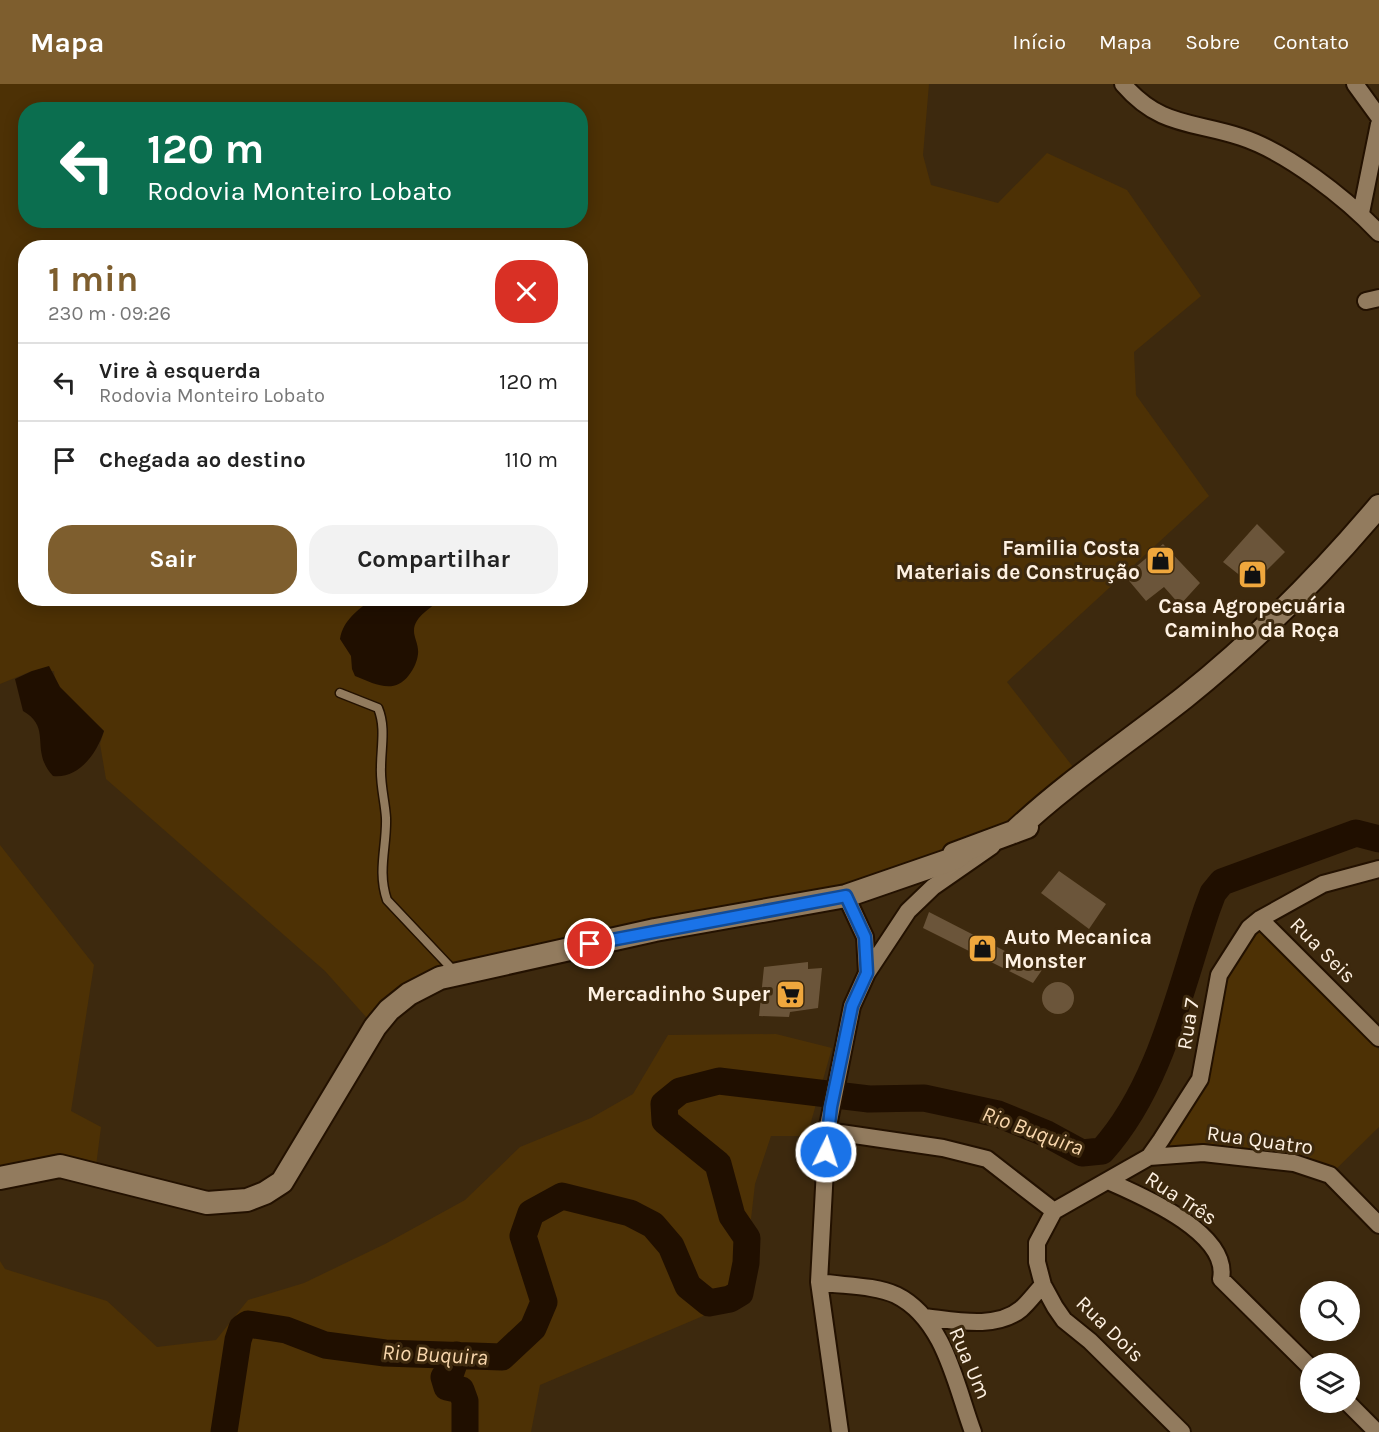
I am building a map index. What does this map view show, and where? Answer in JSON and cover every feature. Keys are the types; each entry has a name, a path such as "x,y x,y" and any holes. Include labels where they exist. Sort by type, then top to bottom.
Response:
{"main road":[{"path":"0,1178 60,1166 207,1203 247,1200 282,1182 321,1120 359,1050 389,1010 409,994 440,978 655,930 846,896 956,858 966,850 1014,832 1049,800 1187,695 1297,598 1379,506"}],"street":[{"path":"1123,84 1139,103 1163,117 1242,137 1272,151 1360,213 1379,233"},
{"path":"1355,84 1379,117"},
{"path":"1360,213 1379,124"},
{"path":"840,1432 819,1282 827,1131 852,1006 867,973 908,911 933,887 1014,832"},
{"name":"Rua 7","path":"1054,1211 1149,1157 1200,1079 1219,975 1249,928 1260,919 1323,884 1379,869"},
{"path":"846,896 865,937 867,973"},
{"name":"Rua Seis","path":"1260,919 1379,1038"},
{"path":"827,1131 943,1148 987,1158 1054,1211"},
{"name":"Rua Quatro","path":"1149,1157 1203,1153 1294,1163 1330,1175 1379,1225"},
{"name":"Rua Três","path":"1108,1181 1148,1198 1204,1236 1219,1256 1223,1269 1221,1279 1300,1357"},
{"name":"Rua Dois","path":"1054,1211 1037,1243 1036,1262 1043,1284 1064,1320 1090,1341 1182,1432"},
{"name":"Rua Um","path":"819,1282 885,1291 898,1296 924,1317 939,1341 973,1432"},
{"path":"924,1317 984,1321 1005,1318 1020,1309 1043,1284"},
{"path":"1358,1413 1377,1432"}],"lane":[{"path":"340,693 378,708 383,720 380,770 386,820 382,886 387,900 456,974"}],"shaded area":[{"path":"0,84 929,84 923,155 931,185 998,203 1047,153 1127,190 1201,296 1134,352 1136,395 1209,496 1007,682 1080,776 1014,832 897,880 440,978 375,1027 325,971 106,779 100,744 104,731 66,695 54,671 32,671 0,684"},
{"path":"363,606 432,606 420,616 415,625 418,651 414,667 409,675 397,685 384,686 355,676 351,656 340,639 344,626"},
{"path":"49,666 60,687 104,731 97,748 86,763 79,769 62,776 53,776 46,766 42,757 37,725 23,711 15,679"},
{"path":"0,845 94,965 71,1111 101,1127 95,1174 0,1178"},
{"path":"1260,928 1379,1050 1379,1127 1330,1175 1294,1163 1158,1157 1206,1081 1229,974"},
{"path":"776,1034 832,1048 807,1136 771,1136 755,1184 746,1263 730,1299 709,1303 703,1316 540,1385 531,1432 0,1432 0,1261 5,1269 107,1301 157,1347 216,1340 248,1300 304,1283 385,1244 465,1200 520,1147 591,1118 633,1094 668,1035"}],"building":[{"path":"1257,524 1285,552 1252,585 1223,562"},
{"name":"Familia Costa Materiais de Construção","path":"1163,544 1200,583 1180,605 1164,587 1146,601 1125,576"},
{"path":"1059,871 1106,904 1089,929 1041,893"},
{"name":"Auto Mecanica Monster","path":"929,912 1042,970 1033,983 923,928"},
{"name":"Mercadinho Super","path":"808,962 808,969 822,968 818,1008 790,1012 789,1017 759,1016 764,967"},
{"path":"1058,982 1069,987 1074,998 1069,1009 1058,1014 1047,1009 1042,998 1047,987"}],"waterway":[{"name":"Rio Buquira","path":"224,1432 238,1340 242,1328 248,1324 286,1330 325,1345 385,1353 502,1357 533,1328 544,1302 523,1236 531,1213 562,1196 630,1213 653,1225 671,1246 688,1286 709,1303 730,1299 740,1293 746,1263 747,1238 732,1216 718,1164 665,1121 664,1104 680,1091 719,1081 869,1099 924,1098 998,1114 1047,1134 1082,1153 1102,1151 1122,1126 1154,1067 1207,909 1213,893 1222,882 1356,833 1379,839"},
{"path":"457,1355 451,1372 444,1377 447,1387 461,1390 465,1401 465,1432"}],"place":[{"name":"Familia Costa Materiais de Construção","path":"1161,560"},
{"name":"Casa Agropecuária Caminho da Roça","path":"1252,575"},
{"name":"Auto Mecanica Monster","path":"983,949"},
{"name":"Mercadinho Super","path":"791,994"}],"route":[{"path":"590,944 846,896 865,937 867,973 852,1006 831,1107 826,1152"}]}
